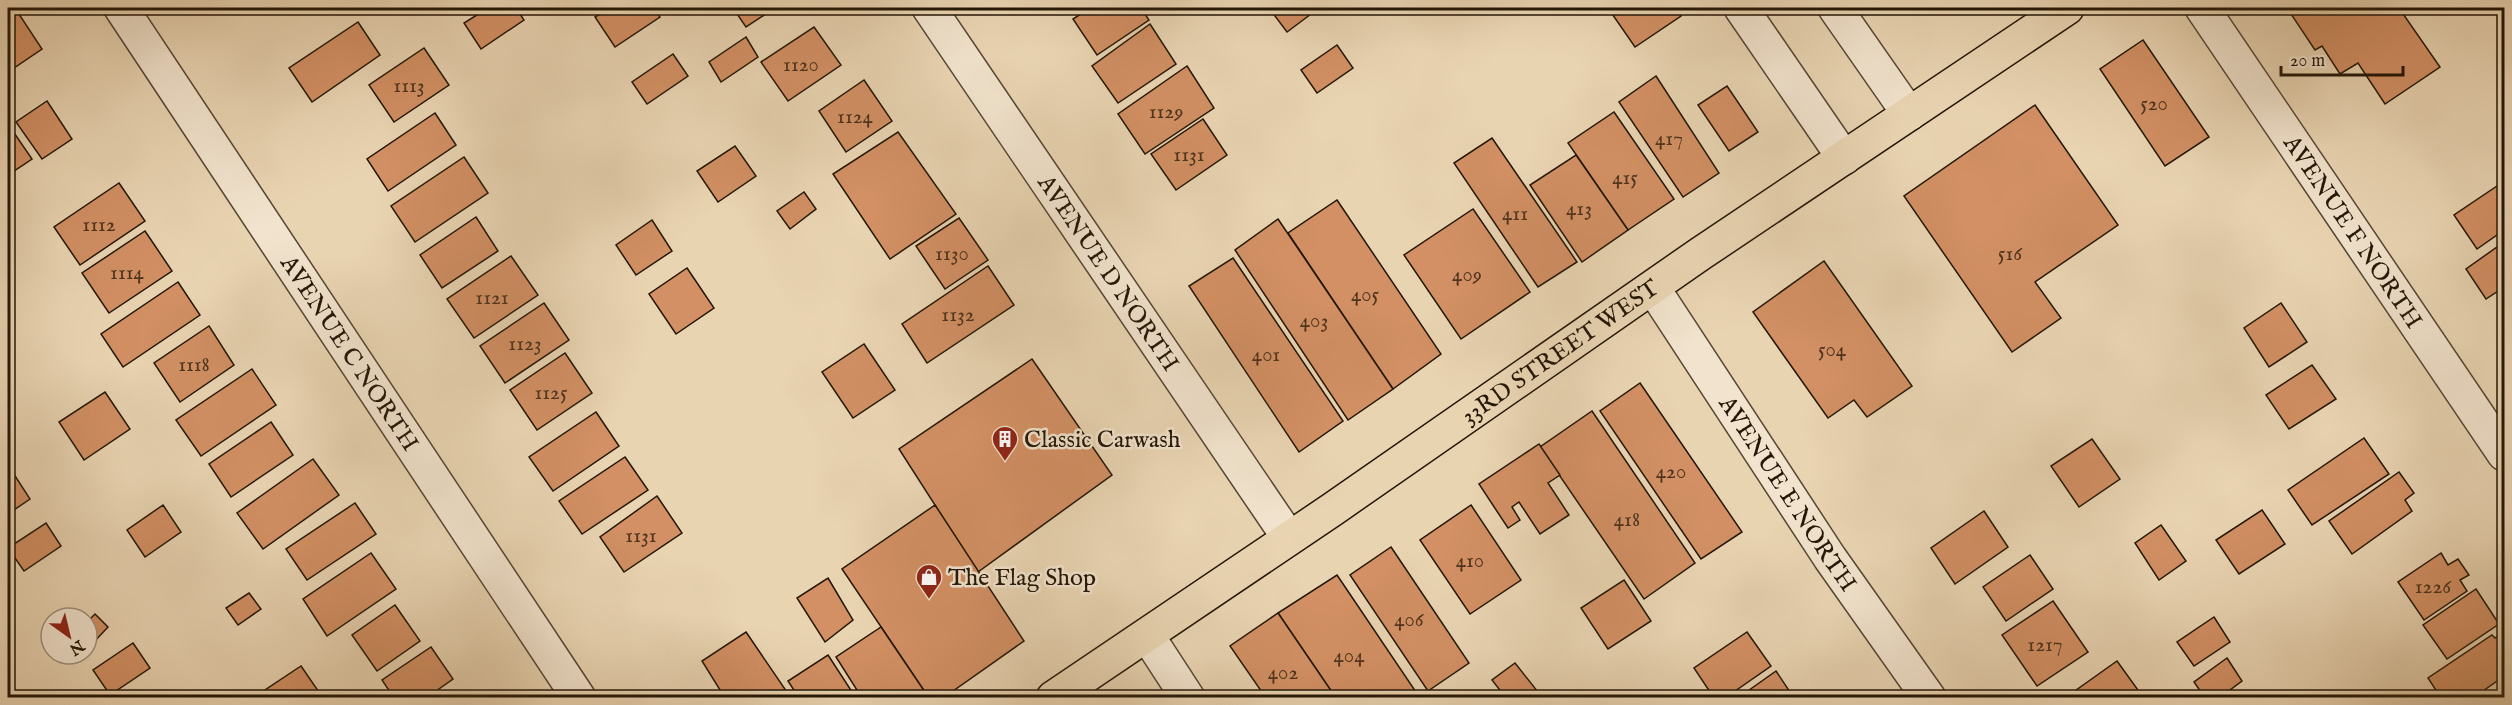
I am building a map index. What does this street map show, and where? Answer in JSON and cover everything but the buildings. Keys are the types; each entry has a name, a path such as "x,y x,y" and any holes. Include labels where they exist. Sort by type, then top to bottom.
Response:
{"main road":[{"name":"33RD STREET WEST","path":"1053,698 2067,8"}],"street":[{"name":"AVENUE C NORTH","path":"121,8 579,698"},
{"name":"AVENUE D NORTH","path":"929,8 1289,538"},
{"path":"1741,8 1844,158"},
{"path":"1835,8 1909,114"},
{"name":"AVENUE F NORTH","path":"2202,8 2505,454"},
{"name":"AVENUE E NORTH","path":"1653,288 1830,558 1929,698"},
{"path":"1147,635 1188,698"}],"place":[{"name":"Classic Carwash","path":"1005,462"},
{"name":"The Flag Shop","path":"929,600"}]}
